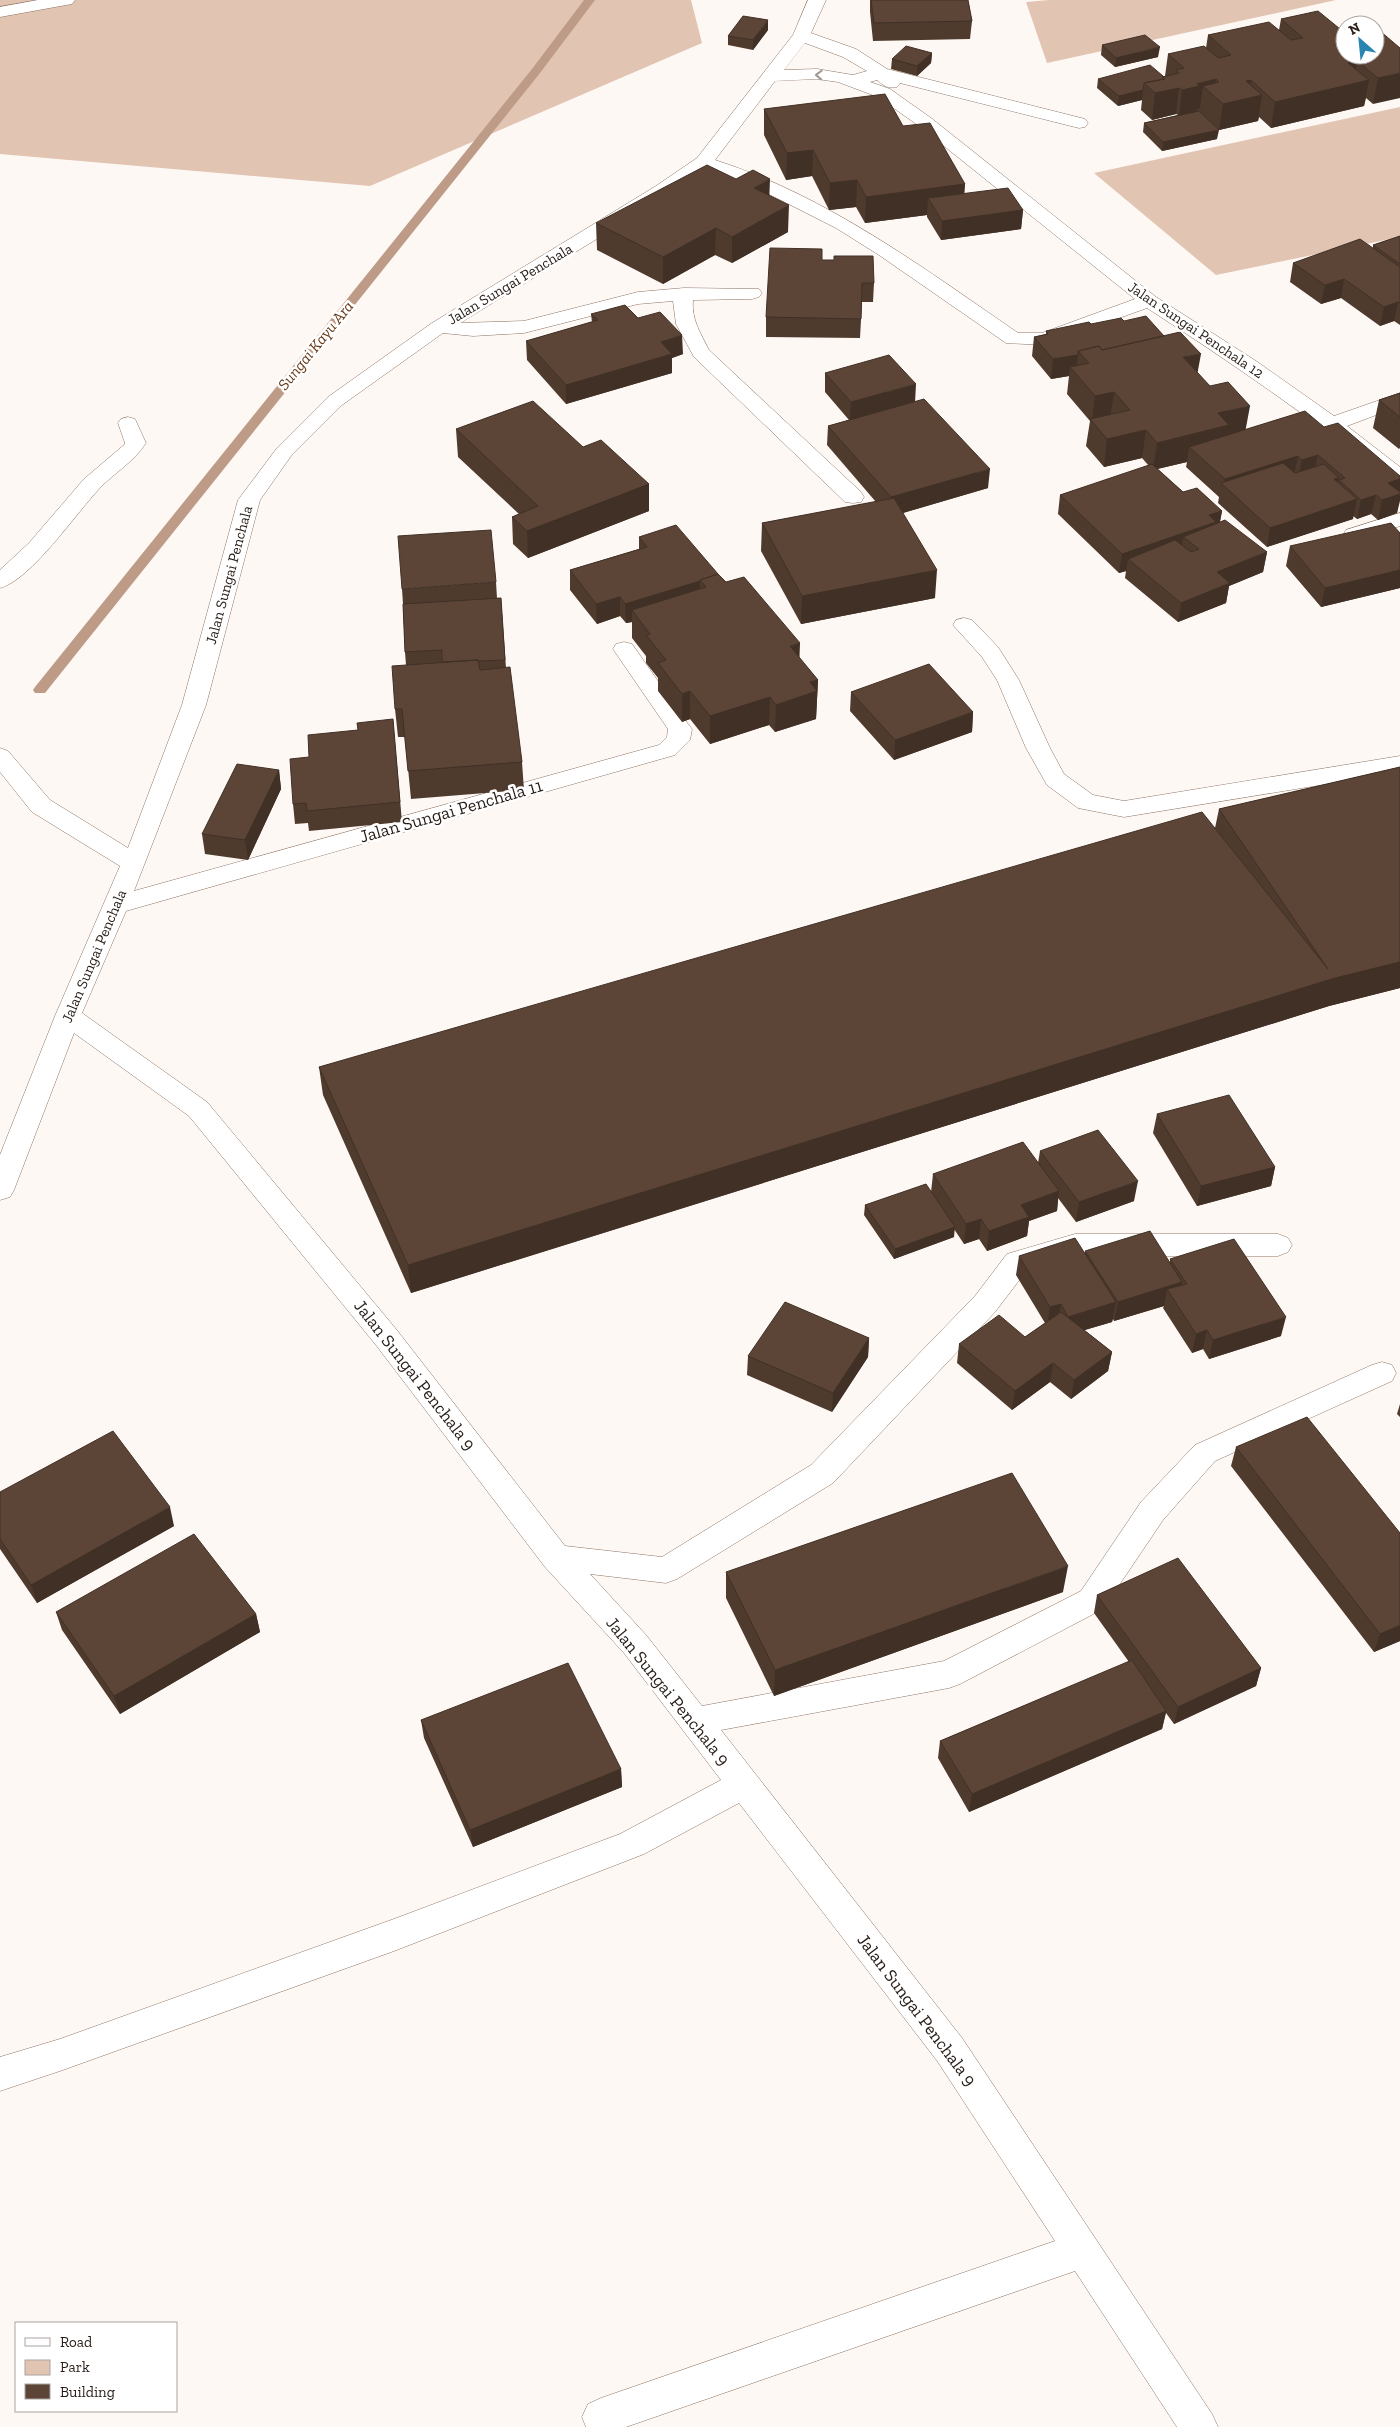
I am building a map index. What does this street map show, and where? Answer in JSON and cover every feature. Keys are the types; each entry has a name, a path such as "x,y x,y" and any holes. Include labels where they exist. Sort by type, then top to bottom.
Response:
{"street":[{"path":"0,12 66,0"},
{"name":"Jalan Sungai Penchala","path":"0,1190 68,1016 134,863 194,705 249,500 284,452 335,401 439,327 663,190 704,162 801,36 817,0"},
{"name":"Jalan Sungai Penchala 12","path":"801,36 835,45 864,59 881,73 925,122"},
{"path":"853,81 881,73 1079,123"},
{"name":"Jalan Sungai Penchala 12","path":"771,76 817,74 841,77 884,93 925,122 1149,301 1249,365 1332,424 1400,477"},
{"path":"704,162 750,177 844,224 1013,339 1044,339 1149,301"},
{"path":"439,327 473,330 524,327 638,298 684,294 752,293"},
{"path":"684,294 681,303 682,313 687,328 701,353 853,497"},
{"path":"1332,424 1400,399"},
{"path":"0,581 20,566 93,483 129,454 136,443 128,423"},
{"path":"1334,542 1400,519"},
{"path":"964,625 990,652 1008,680 1038,748 1055,780 1086,802 1124,809 1400,764"},
{"name":"Jalan Sungai Penchala 11","path":"116,905 667,750 678,740 680,729 624,649"},
{"path":"0,756 41,806 134,863"},
{"name":"Jalan Sungai Penchala 9","path":"68,1016 198,1109 386,1337 556,1558 634,1644 950,2050 1199,2427"},
{"path":"556,1558 666,1570 822,1474 985,1304 1017,1262 1075,1245 1278,1245"},
{"path":"695,1721 949,1674 1092,1600 1152,1511 1206,1453 1382,1373"},
{"path":"0,2074 70,2052 394,1935 632,1844 743,1784"},
{"path":"600,2417 1082,2250"}],"green space":[{"path":"0,0 691,0 702,43 370,186 0,154"},
{"path":"1049,0 1336,0 1047,63 1026,2"},
{"path":"1400,107 1400,237 1216,275 1094,173"}],"building":[{"path":"871,0 968,0 972,21 874,23"},
{"path":"1318,11 1335,25 1335,65 1350,65 1369,80 1275,102 1251,80 1246,81 1262,95 1223,104 1203,86 1219,82 1216,79 1197,84 1200,86 1155,93 1144,83 1165,79 1163,77 1179,73 1176,70 1184,68 1168,54 1204,46 1218,58 1231,55 1208,35 1269,22 1291,40 1303,38 1281,19"},
{"path":"743,16 768,20 753,40 728,36"},
{"path":"1145,35 1160,47 1116,58 1102,45"},
{"path":"1385,35 1400,48 1400,73 1378,78 1362,65 1385,65"},
{"path":"906,46 932,53 917,66 892,59"},
{"path":"1150,65 1163,76 1163,79 1144,83 1143,90 1119,96 1098,79"},
{"path":"885,94 903,126 930,123 965,184 866,197 857,180 830,183 813,150 787,153 764,109"},
{"path":"1199,111 1219,130 1163,142 1144,123"},
{"path":"707,165 736,179 753,170 770,179 754,188 789,205 732,237 716,228 663,257 596,223"},
{"path":"1008,188 1023,210 942,221 928,198"},
{"path":"1400,236 1400,264 1373,245"},
{"path":"1360,239 1400,267 1400,303 1384,307 1344,279 1325,285 1293,263"},
{"path":"770,248 822,249 822,260 834,260 834,256 873,256 874,283 862,283 861,319 766,317"},
{"path":"625,305 638,318 660,312 682,335 661,342 672,354 566,385 526,341 598,320 591,314"},
{"path":"1146,316 1164,336 1102,350 1099,346 1078,351 1078,355 1053,359 1034,337 1048,334 1046,331 1089,322 1091,324 1121,318 1124,321"},
{"path":"1180,332 1201,354 1183,357 1210,386 1228,382 1250,406 1218,413 1229,425 1157,443 1146,430 1107,439 1090,419 1130,410 1114,392 1095,396 1070,367 1089,363 1078,351 1099,346 1102,350"},
{"path":"889,355 916,384 851,402 825,373"},
{"path":"1400,393 1400,417 1379,400"},
{"path":"924,399 990,469 891,497 828,426"},
{"path":"533,401 583,447 601,440 649,484 527,531 512,517 538,506 456,429"},
{"path":"1305,411 1324,427 1338,423 1400,476 1400,479 1388,483 1400,494 1382,500 1376,495 1361,500 1339,480 1345,478 1318,455 1302,460 1298,456 1225,479 1189,447"},
{"path":"1283,463 1295,473 1324,464 1339,478 1334,479 1357,499 1270,528 1221,483"},
{"path":"1152,464 1183,492 1197,488 1222,511 1209,515 1216,522 1122,554 1060,495"},
{"path":"894,498 937,570 802,596 762,523"},
{"path":"1225,520 1267,552 1217,572 1230,583 1181,603 1128,559 1175,540 1191,552 1199,549 1183,537"},
{"path":"1391,523 1400,533 1400,570 1325,588 1290,546"},
{"path":"676,525 718,574 625,604 620,597 596,604 570,570 647,547 639,537"},
{"path":"491,530 496,582 402,589 398,536"},
{"path":"718,574 726,582 744,577 800,643 790,646 818,680 810,682 817,691 776,705 770,697 710,716 690,691 682,694 658,663 666,660 646,635 650,634 632,610 706,587 700,580"},
{"path":"501,598 505,660 442,662 442,650 405,652 403,604"},
{"path":"478,660 480,670 510,667 522,762 408,771 402,709 395,709 392,666"},
{"path":"929,664 973,712 895,740 851,692"},
{"path":"393,719 400,802 307,811 306,803 293,804 290,759 309,757 308,735 358,730 357,723"},
{"path":"237,764 279,770 245,840 202,834"},
{"path":"1400,767 1400,962 1335,978 408,1265 319,1067 1202,812 1328,969 1219,809"},
{"path":"1229,1095 1275,1167 1201,1186 1157,1114"},
{"path":"1098,1130 1138,1181 1079,1202 1040,1151"},
{"path":"1023,1142 1059,1191 1021,1205 1029,1217 989,1231 981,1219 966,1224 933,1174"},
{"path":"926,1184 955,1227 895,1249 865,1205"},
{"path":"1150,1231 1182,1282 1118,1302 1085,1251"},
{"path":"1075,1238 1116,1302 1068,1317 1061,1304 1050,1307 1019,1256"},
{"path":"1234,1239 1286,1317 1213,1340 1207,1330 1196,1334 1167,1289 1187,1284 1170,1259"},
{"path":"785,1302 869,1338 833,1393 748,1356"},
{"path":"1061,1312 1112,1352 1074,1380 1053,1363 1015,1391 959,1344 999,1315 1025,1337"},
{"path":"1307,1417 1400,1533 1400,1625 1380,1634 1236,1447"},
{"path":"113,1431 170,1507 31,1585 0,1539 0,1492"},
{"path":"1012,1473 1068,1566 775,1670 726,1572"},
{"path":"194,1534 256,1614 114,1696 56,1612"},
{"path":"1178,1558 1261,1668 1178,1707 1097,1595"},
{"path":"1132,1660 1166,1711 972,1794 940,1741"},
{"path":"568,1663 621,1769 470,1830 421,1720"}],"waterway":[{"name":"Sungai Kayu Ara","path":"40,690 536,71 590,0"}]}
